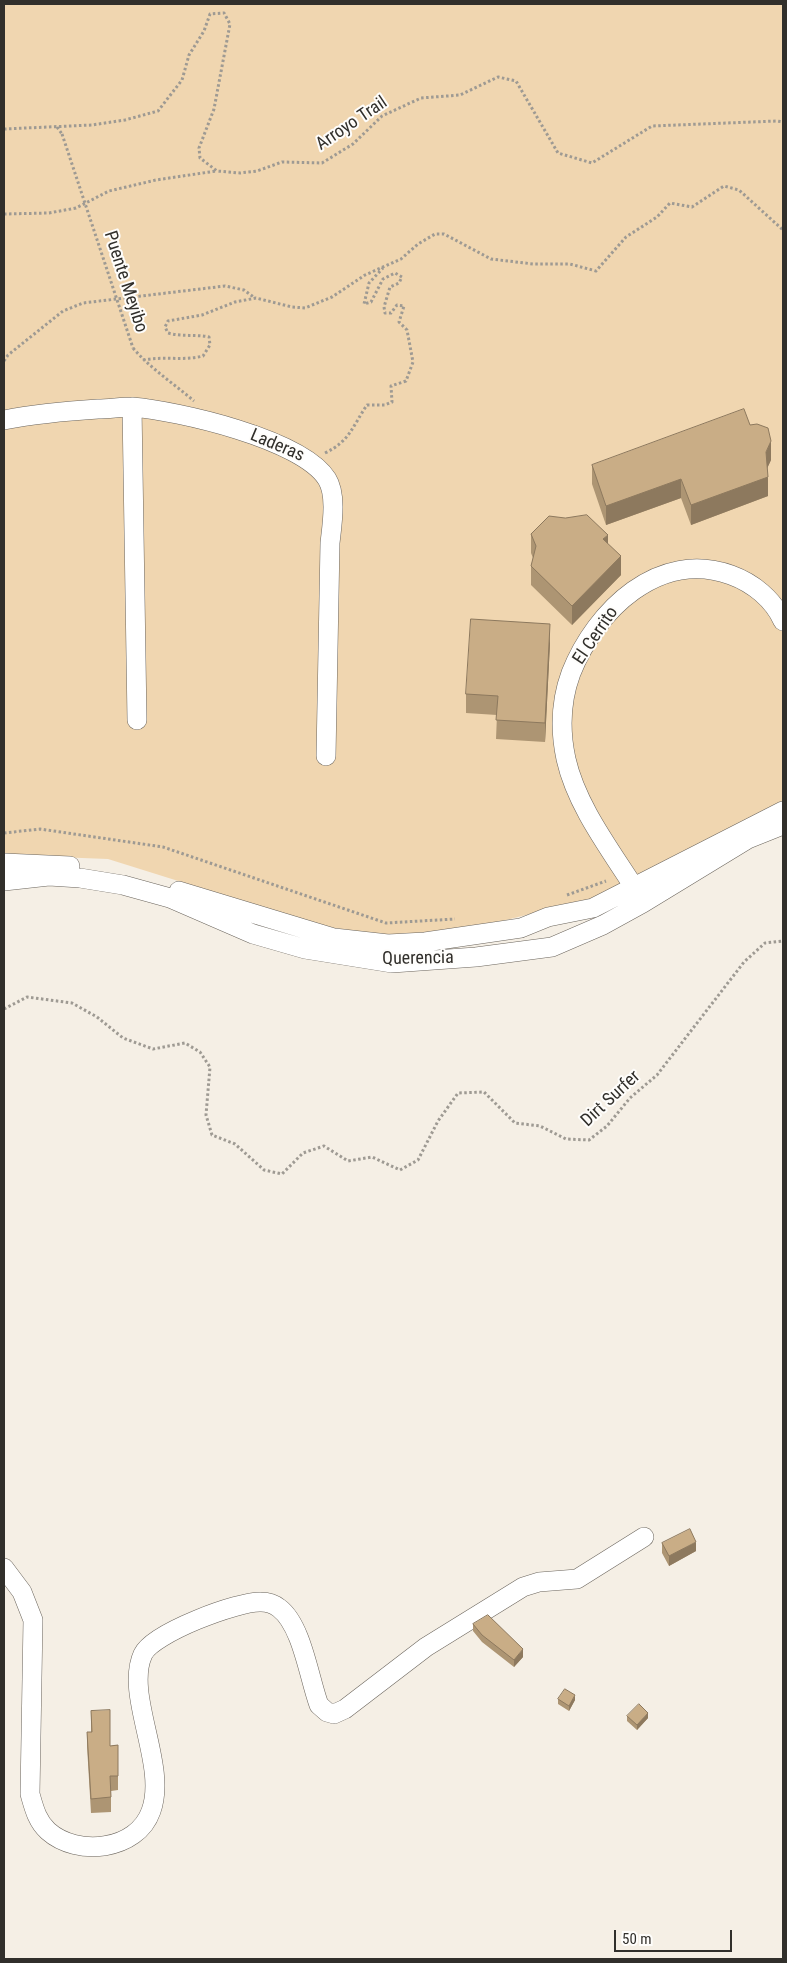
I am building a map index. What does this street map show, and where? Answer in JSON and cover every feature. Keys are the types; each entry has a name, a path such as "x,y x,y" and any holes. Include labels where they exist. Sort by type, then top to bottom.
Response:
{"street":[{"name":"Laderas","path":"4,420 50,411 132,407 205,421 270,441 311,460 328,480 333,509 330,543 326,756"},
{"path":"132,407 138,720"},
{"name":"El Cerrito","path":"643,903 584,805 566,759 562,717 571,674 585,646 615,605 633,590 665,573 693,569 719,571 754,586 768,598 783,621"},
{"name":"Querencia","path":"4,863 36,863 150,881 326,935 388,944 425,942 521,928 548,917 593,908 629,880 783,811"},
{"name":"Querencia","path":"4,881 49,876 103,875 170,898 253,934 305,949 392,963 476,957 552,947 643,903 748,839 783,826"},
{"path":"4,1568 22,1592 33,1620 30,1794 35,1814 47,1830 71,1845 102,1846 120,1842 137,1831 151,1813 157,1790 137,1674 143,1653 163,1634 203,1617 247,1603 261,1602 272,1604 280,1608 296,1630 319,1705 327,1712 334,1714 346,1708 426,1647 523,1587 539,1582 576,1579 644,1537"}],"path":[{"path":"4,129 57,127 126,120 158,111 182,80 189,55 204,31 210,14 224,13 230,24 214,109 199,148 200,158 217,170"},
{"name":"Arroyo Trail","path":"4,214 49,214 76,208 109,191 156,180 217,170 240,173 257,171 282,162 322,163 353,144 382,116 421,98 460,95 498,77 516,81 558,153 592,163 652,126 777,120 783,122"},
{"name":"Puente Meyibo","path":"57,127 62,134 133,348 143,360 198,404 205,421"},
{"path":"4,361 8,355 63,311 83,303 225,286 244,290 256,298 292,307 305,308 332,296 365,275 401,259 418,244 435,234 444,234 491,259 533,264 570,264 596,271 626,237 657,217 670,203 692,208 724,186 740,190 783,230"},
{"path":"311,460 339,446 351,434 366,405 385,405 392,402 390,386 406,382 413,362 407,330 399,322 404,306 398,305 391,313 385,313 384,307 390,287 399,283 402,277 395,273 383,279 371,302 364,304 369,284 386,266"},
{"path":"143,360 155,357 188,360 203,356 210,345 208,338 168,333 165,327 168,321 202,315 235,302 256,298"},
{"path":"4,833 40,829 163,847 386,923 461,919"},
{"path":"562,896 629,880"},
{"name":"Dirt Surfer","path":"4,1009 27,997 72,1003 96,1017 124,1038 138,1044 153,1049 185,1043 200,1052 210,1066 206,1115 212,1135 235,1144 264,1170 282,1174 303,1153 324,1146 348,1161 372,1157 400,1170 418,1160 438,1121 458,1093 484,1092 515,1123 540,1126 566,1139 588,1140 607,1126 630,1098 657,1075 744,962 765,943 783,941"}],"shaded area":[{"path":"4,4 783,4 783,806 598,897 478,927 394,937 322,926 108,859 4,855"}],"building":[{"path":"744,409 750,425 757,424 768,428 771,441 766,452 768,477 691,505 681,479 606,506 592,465"},
{"path":"587,515 608,535 603,539 621,556 572,606 531,566 536,546 531,534 549,516 565,518"},
{"path":"471,619 550,624 545,723 496,720 498,696 466,694"},
{"path":"690,1529 696,1542 669,1556 662,1543"},
{"path":"488,1615 523,1649 514,1660 482,1635 473,1624"},
{"path":"565,1689 575,1695 569,1706 558,1699"},
{"path":"639,1704 648,1713 637,1725 627,1716"},
{"path":"110,1710 110,1746 118,1745 118,1776 110,1776 111,1797 91,1799 87,1732 92,1732 91,1711"}]}
